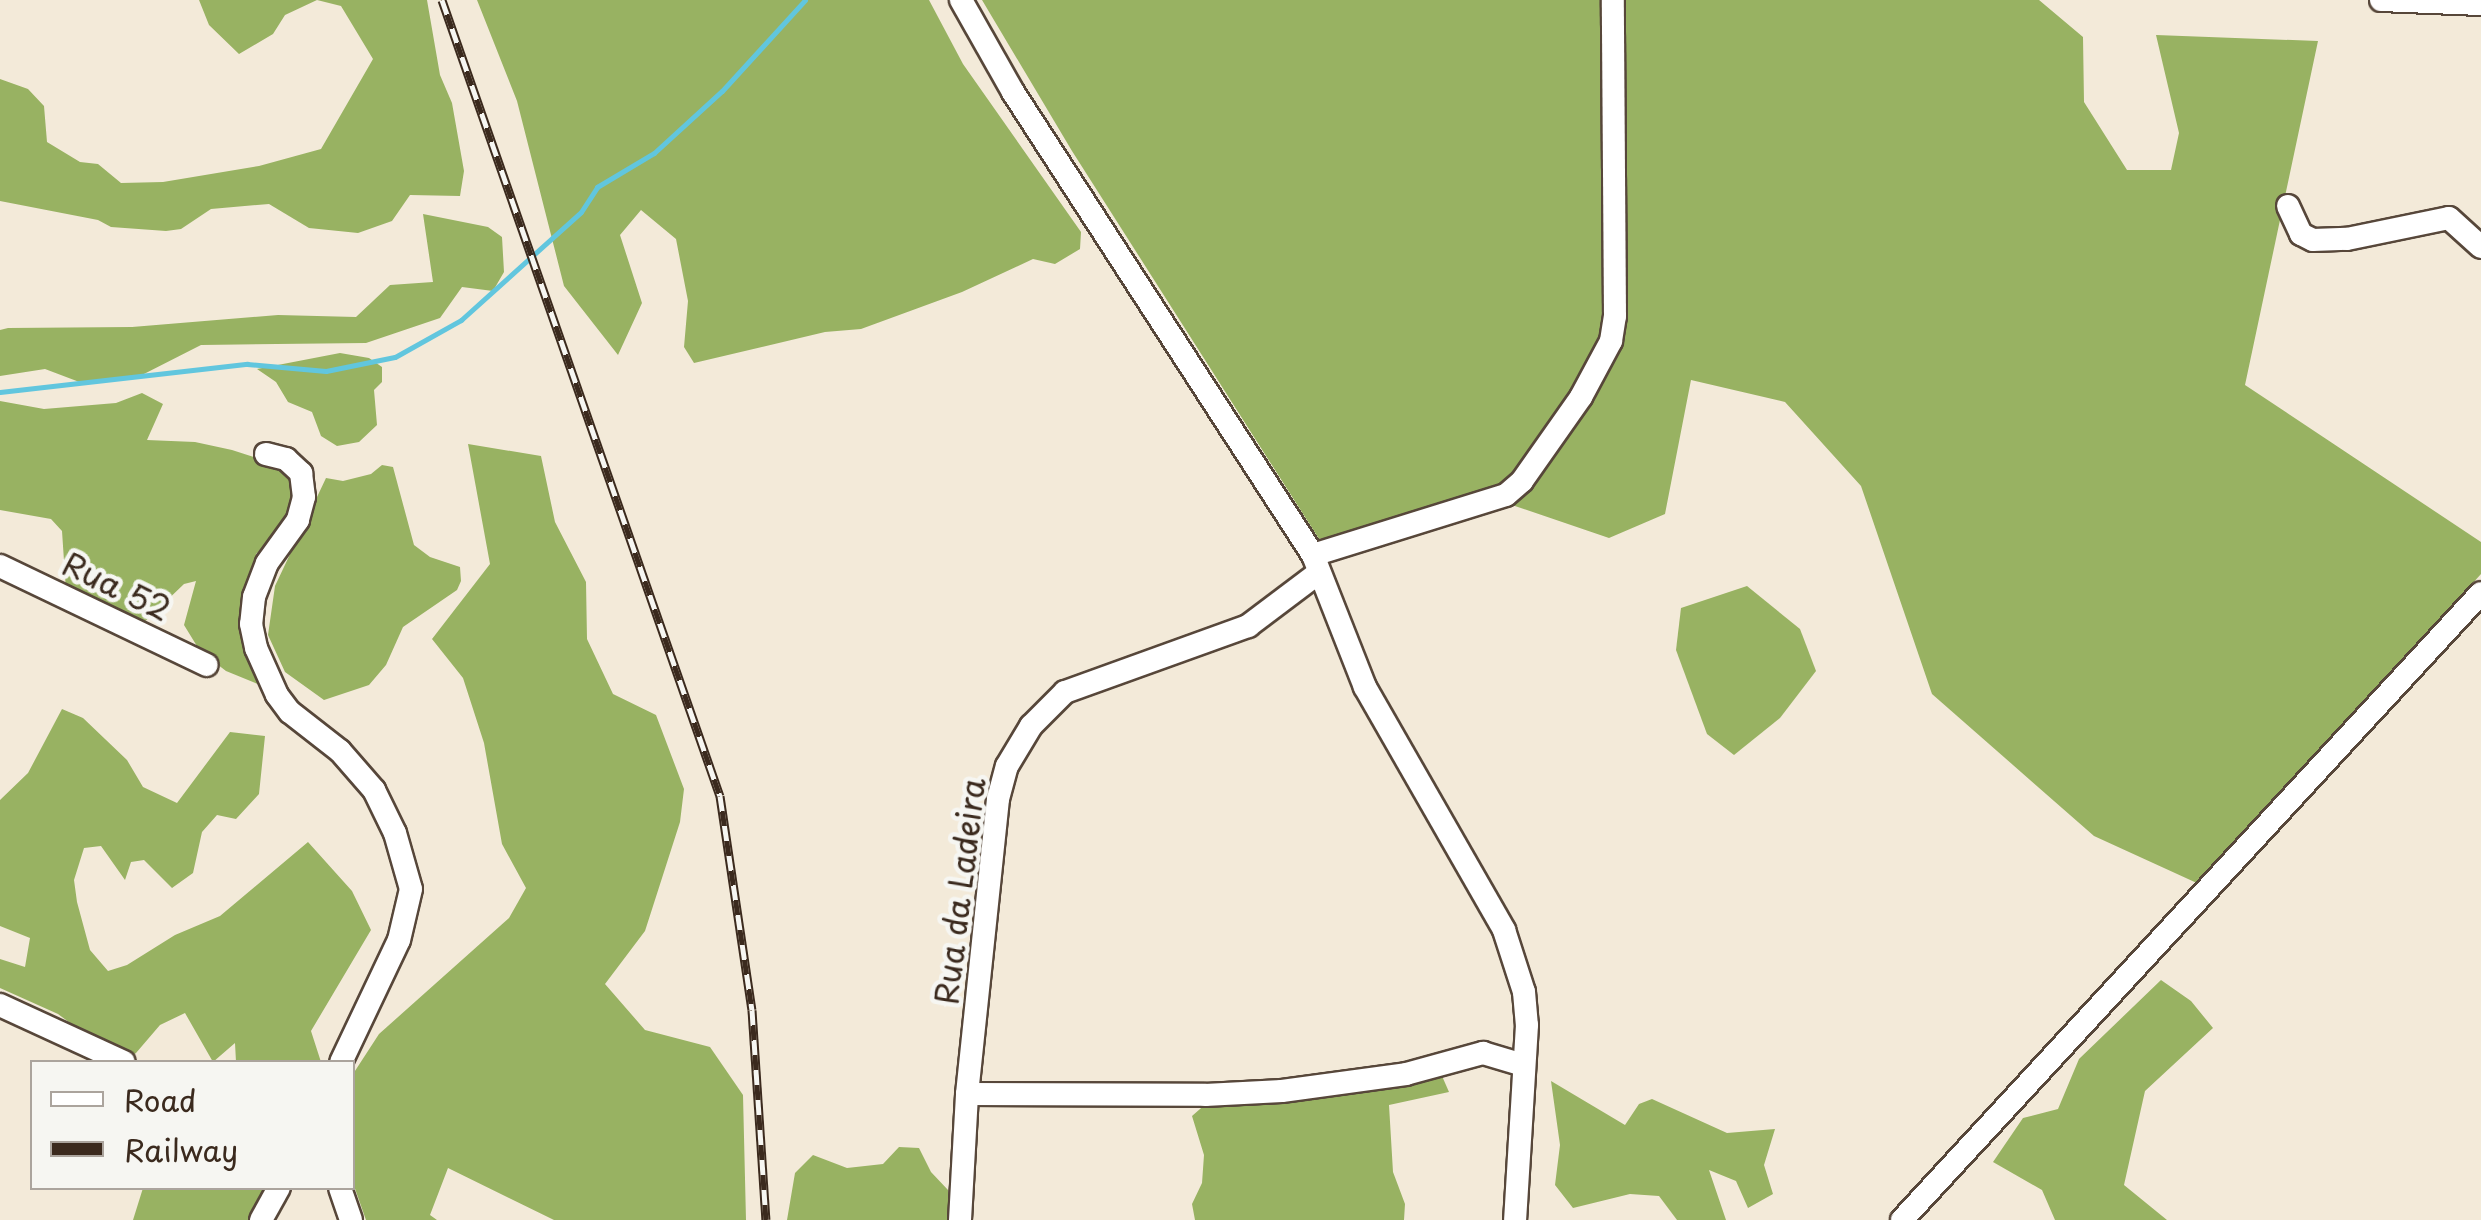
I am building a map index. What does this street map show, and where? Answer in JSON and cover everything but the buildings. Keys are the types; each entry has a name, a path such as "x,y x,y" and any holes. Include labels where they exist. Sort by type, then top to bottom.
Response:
{"street":[{"path":"961,0 1013,92 1316,565 1365,687 1504,930 1524,992 1528,1024 1515,1220"},
{"name":"Rua da Ladeira","path":"960,1220 966,1094 998,798 1007,766 1031,726 1065,692 1248,626 1316,565 1506,495 1522,481 1581,398 1611,341 1615,316 1613,0"},
{"path":"2381,0 2481,4"},
{"path":"2288,206 2302,234 2313,240 2346,239 2448,218 2481,247"},
{"path":"266,454 286,459 300,473 304,497 298,520 266,562 254,597 251,624 256,648 277,695 290,712 340,751 374,790 395,833 411,889 399,940 342,1060"},
{"name":"Rua 52","path":"0,566 207,665"},
{"path":"1902,1220 2481,593"},
{"path":"0,1005 120,1060"},
{"path":"966,1094 1205,1095 1282,1090 1406,1074 1483,1054 1523,1065"},
{"path":"261,1220 277,1190"},
{"path":"341,1190 351,1220"}],"green space":[{"path":"199,0 317,0 285,15 273,34 239,54 209,25"},
{"path":"317,0 427,0 440,75 452,103 464,171 460,196 410,195 392,221 358,233 309,228 269,204 211,209 181,229 166,231 111,227 98,220 0,201 0,79 28,89 44,106 47,142 80,162 98,164 121,183 163,182 259,166 321,149 373,59 341,6"},
{"path":"477,0 929,0 963,64 1081,232 1080,249 1055,264 1033,259 962,292 861,329 825,332 694,363 684,347 688,301 676,239 641,210 620,235 642,303 618,355 564,286 517,101"},
{"path":"982,0 2039,0 2083,37 2084,102 2127,170 2171,170 2179,133 2156,35 2318,41 2245,385 2481,542 2481,574 2199,884 2094,836 1932,694 1861,486 1785,402 1691,380 1665,514 1609,538 1512,505 1319,539 1072,151"},
{"path":"423,214 488,227 502,237 504,272 493,291 462,287 440,318 366,343 201,345 140,376 82,383 45,369 0,376 0,330 8,328 132,327 278,315 356,317 390,285 433,282"},
{"path":"340,353 369,358 382,367 382,382 374,390 377,425 359,442 337,446 321,436 312,412 288,402 276,382 257,369"},
{"path":"142,393 163,404 147,440 195,442 232,450 281,466 294,478 294,502 281,532 256,554 256,566 244,591 260,685 226,671 200,651 184,625 196,581 184,584 135,631 66,591 62,531 51,519 0,510 0,401 44,409 116,403"},
{"path":"468,444 541,456 555,522 586,582 587,639 613,694 656,715 684,789 680,822 645,931 605,984 645,1030 710,1047 743,1095 746,1220 554,1220 448,1168 430,1215 437,1220 366,1220 355,1189 355,1071 379,1034 509,918 526,888 502,844 484,743 463,678 432,639 490,564"},
{"path":"382,465 393,467 414,545 430,557 460,567 461,581 457,590 403,627 386,665 369,685 324,700 285,672 268,635 275,586 326,478 343,481 371,474"},
{"path":"1747,586 1800,629 1816,671 1780,718 1734,755 1707,734 1676,650 1681,608"},
{"path":"62,709 83,718 127,760 143,787 177,803 230,732 265,736 259,794 236,819 217,815 202,832 193,873 172,888 144,860 131,862 125,880 101,846 84,848 74,880 77,902 90,950 108,971 220,916 308,842 352,891 371,930 311,1031 320,1060 236,1060 235,1043 212,1060 185,1013 160,1025 136,1053 120,1060 58,1014 0,988 0,959 25,967 30,938 0,926 0,800 28,773"},
{"path":"2161,980 2191,1001 2213,1028 2145,1091 2124,1185 2167,1220 2055,1220 2042,1190 1993,1162 2023,1118 2058,1109 2079,1059"},
{"path":"1442,1076 1449,1092 1389,1105 1393,1172 1405,1204 1404,1220 1195,1220 1192,1204 1202,1183 1204,1155 1192,1116 1208,1102 1396,1085"},
{"path":"1551,1081 1625,1125 1639,1104 1652,1099 1727,1133 1775,1129 1764,1165 1773,1194 1748,1208 1736,1181 1709,1170 1726,1220 1677,1220 1659,1196 1630,1194 1573,1208 1555,1185 1560,1145"},
{"path":"899,1147 919,1148 931,1172 948,1190 950,1220 787,1220 795,1173 813,1155 847,1168 883,1164"},
{"path":"142,1190 271,1190 255,1220 133,1220"}],"waterway":[{"path":"0,392 247,364 326,371 395,357 461,320 581,212 597,187 654,153 722,91 805,0"}],"railway":[{"path":"442,0 720,796 752,1010 766,1220"}]}
